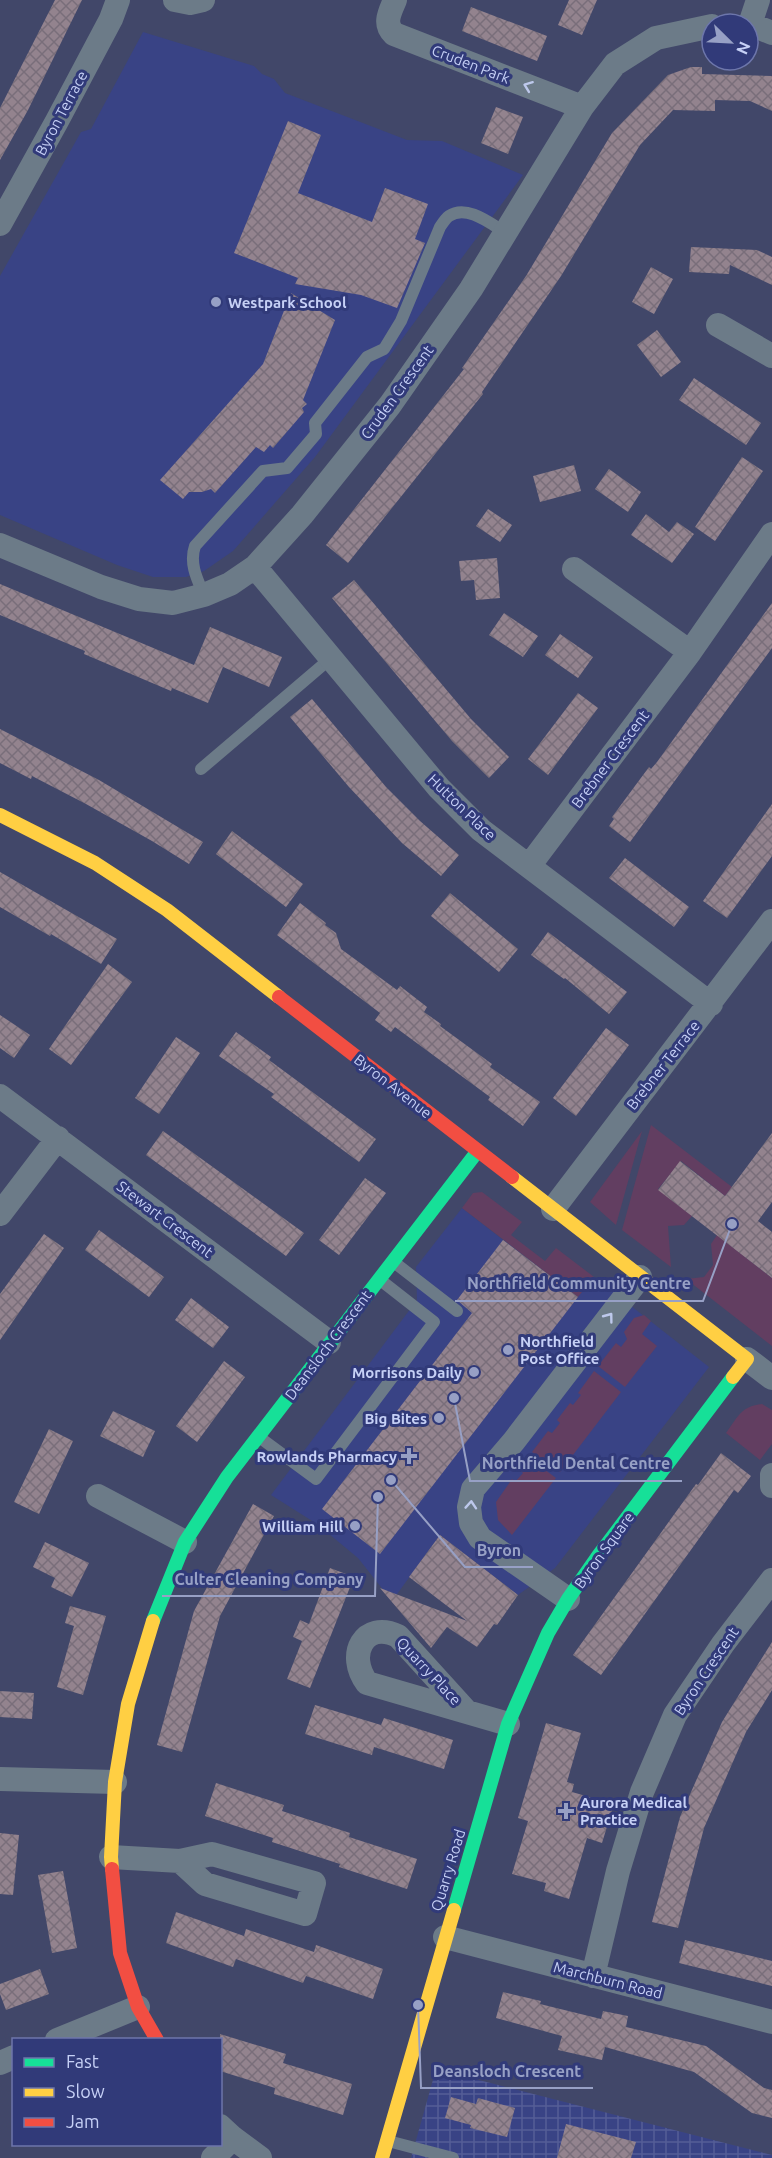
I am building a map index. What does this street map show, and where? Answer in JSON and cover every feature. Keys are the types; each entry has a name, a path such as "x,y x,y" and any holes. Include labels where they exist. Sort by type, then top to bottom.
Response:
{"street":[{"name":"Byron Terrace","path":"0,224 57,121 118,0"},
{"path":"175,0 190,3 203,0"},
{"name":"Cruden Park","path":"395,0 387,22 388,29 394,34 582,107"},
{"name":"Cruden Crescent","path":"0,545 100,587 139,599 172,603 204,595 230,584 255,567 302,515 390,405 471,289 582,107 615,64 656,38 700,29"},
{"path":"718,325 772,356"},
{"name":"Brebner Crescent","path":"529,866 690,652 772,534"},
{"name":"Hutton Place","path":"255,567 439,788 481,830 711,1004"},
{"path":"574,568 690,652"},
{"name":"Byron Avenue","path":"0,815 95,863 167,910 772,1378"},
{"name":"Brebner Terrace","path":"553,1209 772,921"},
{"name":"Stewart Crescent","path":"0,1096 329,1342"},
{"path":"0,1214 58,1138"},
{"name":"Deansloch Crescent","path":"156,2038 138,2007 120,1953 111,1857 115,1782 128,1704 152,1622 185,1542 227,1477 477,1152"},
{"name":"Byron Square","path":"640,1276 514,1441 472,1489 469,1507 471,1523 480,1538 568,1599 747,1359"},
{"path":"772,1475 772,1486"},
{"path":"98,1496 185,1542"},
{"name":"Byron Crescent","path":"593,1976 618,1871 642,1792 675,1715 723,1644 772,1580"},
{"name":"Quarry Road","path":"382,2158 508,1724 548,1633 568,1599"},
{"name":"Quarry Place","path":"466,1711 508,1724"},
{"path":"0,1779 115,1782"},
{"path":"111,1857 180,1861 212,1854 314,1883 305,1914 205,1884 180,1861"},
{"name":"Marchburn Road","path":"445,1937 772,2022"},
{"path":"62,2038 138,2007"},
{"path":"227,2132 260,2158"}],"lane":[{"path":"204,595 195,574 192,556 195,546 263,471 287,468 316,434 315,423 367,357 384,349 401,321 440,227 449,216 461,212 475,215 506,233"},
{"path":"201,769 331,658"},
{"path":"392,1260 457,1311"},
{"path":"258,1437 316,1479 434,1322 378,1279"},
{"path":"387,2141 453,2158"}],"shaded area":[{"name":"Westpark School","path":"143,32 254,66 262,74 274,79 285,93 407,140 442,141 523,175 315,457 233,551 204,571 186,577 153,577 117,565 0,515 0,276 81,132 91,129"},
{"path":"651,1125 732,1187 725,1196 681,1161 658,1189 692,1216 684,1225 668,1226 671,1267 622,1230"},
{"path":"642,1131 616,1225 590,1202"},
{"path":"482,1192 522,1222 511,1235 545,1261 556,1248 594,1277 578,1297 462,1208 473,1193"},
{"path":"462,1208 577,1297 594,1277 709,1367 555,1568 518,1595 440,1535 392,1601 358,1558 317,1524 271,1495 417,1300 416,1267"},
{"path":"717,1235 772,1278 772,1346 686,1279 704,1277 713,1265 711,1244"},
{"path":"644,1315 651,1321 642,1334 657,1346 625,1387 598,1366 616,1343 621,1347 627,1339 624,1332 634,1318"},
{"path":"594,1371 621,1392 560,1472 532,1452 548,1431 552,1433 560,1423 557,1420 570,1403 573,1405 581,1395 578,1393"},
{"path":"762,1404 772,1410 772,1444 760,1460 726,1433 745,1410"},
{"path":"528,1457 556,1478 512,1535 498,1520 496,1502 512,1479 515,1482 523,1473 519,1469"},
{"path":"436,2069 772,2155 772,2158 411,2158"}],"building":[{"path":"55,0 82,0 28,110 0,160 0,108"},
{"path":"569,0 597,0 582,35 558,25"},
{"path":"471,7 547,36 537,61 462,31"},
{"path":"691,67 700,67 702,74 772,76 772,111 750,101 715,100 715,111 673,110 640,145 561,276 482,392 483,394 348,563 326,545 464,369 462,368 526,276 612,133 668,75"},
{"path":"496,107 523,117 508,154 481,143"},
{"path":"288,121 321,135 298,193 372,222 385,188 428,204 415,239 425,243 397,308 361,295 295,284 298,278 234,253"},
{"path":"691,247 757,250 772,257 772,285 730,265 729,274 689,272"},
{"path":"651,267 673,279 654,314 632,302"},
{"path":"291,293 335,320 303,400 307,404 302,408 304,412 273,448 270,445 264,452 256,447 215,493 211,489 189,492 183,499 160,480 263,364"},
{"path":"657,330 681,362 661,377 637,345"},
{"path":"694,378 761,423 746,445 679,400"},
{"path":"742,457 763,471 715,541 695,527"},
{"path":"574,465 581,491 540,502 533,476"},
{"path":"609,469 641,492 628,512 595,489"},
{"path":"488,509 512,525 500,542 476,526"},
{"path":"646,514 669,532 677,522 694,534 672,563 631,535"},
{"path":"497,558 500,598 476,600 474,580 461,581 459,561"},
{"path":"354,580 471,719 509,757 489,778 452,741 332,598"},
{"path":"0,584 194,665 210,627 282,657 269,687 223,667 208,703 172,688 171,691 0,615"},
{"path":"772,603 772,648 630,842 609,826 614,819 612,817 649,767 651,769 657,762"},
{"path":"504,613 538,636 523,657 489,635"},
{"path":"560,634 593,657 578,678 545,655"},
{"path":"578,693 598,708 548,775 528,759"},
{"path":"312,699 386,787 459,855 441,876 402,843 349,787 290,717"},
{"path":"0,729 99,780 203,842 189,864 86,804 32,776 31,779 0,763"},
{"path":"772,804 772,856 727,918 703,901"},
{"path":"232,831 303,884 286,907 216,854"},
{"path":"625,858 689,907 674,927 609,878"},
{"path":"0,872 117,939 101,964 0,907"},
{"path":"450,893 518,949 499,972 431,916"},
{"path":"300,903 336,933 341,949 397,990 400,986 427,1007 424,1012 441,1024 440,1026 492,1064 490,1067 540,1102 523,1126 488,1100 490,1097 395,1027 391,1032 375,1020 380,1013 277,935"},
{"path":"548,932 627,992 609,1014 565,978 531,955"},
{"path":"108,964 132,982 71,1065 49,1049"},
{"path":"0,1015 30,1035 14,1058 0,1048"},
{"path":"606,1028 629,1045 576,1116 553,1098"},
{"path":"236,1032 271,1057 269,1060 376,1139 359,1162 271,1097 274,1094 219,1056"},
{"path":"176,1037 200,1053 159,1114 135,1098"},
{"path":"163,1131 304,1233 286,1256 146,1155"},
{"path":"772,1133 772,1202 758,1221 772,1232 772,1278 658,1190 680,1161 725,1196"},
{"path":"365,1178 386,1193 339,1255 319,1240"},
{"path":"99,1230 164,1277 149,1297 85,1250"},
{"path":"44,1234 64,1248 0,1340 0,1294"},
{"path":"503,1240 578,1297 380,1554 322,1509 472,1313 457,1300"},
{"path":"191,1298 229,1327 213,1348 175,1320"},
{"path":"224,1361 245,1377 197,1442 176,1426"},
{"path":"113,1411 155,1431 143,1457 100,1436"},
{"path":"49,1429 73,1441 39,1514 14,1502"},
{"path":"721,1453 751,1476 738,1493 734,1490 601,1675 573,1655 696,1484 698,1485"},
{"path":"253,1504 274,1516 220,1616 182,1752 157,1745 194,1611"},
{"path":"440,1535 518,1595 497,1625 494,1624 477,1647 447,1627 431,1648 380,1588 467,1621 409,1577"},
{"path":"45,1542 89,1563 72,1597 51,1587 55,1578 33,1567"},
{"path":"330,1568 354,1577 310,1688 287,1679 302,1641 293,1637 300,1620 309,1624"},
{"path":"70,1606 106,1616 83,1695 57,1687 74,1626 65,1623"},
{"path":"772,1642 772,1690 746,1732 704,1828 678,1928 652,1922 680,1817 722,1722"},
{"path":"0,1691 34,1693 32,1719 0,1717"},
{"path":"315,1705 381,1725 384,1718 453,1740 444,1769 374,1747 372,1755 305,1734"},
{"name":"Aurora Medical Practice","path":"546,1723 581,1733 567,1782 574,1784 572,1792 614,1804 602,1843 587,1838 569,1899 544,1891 546,1883 512,1874 528,1821 518,1818"},
{"path":"216,1783 284,1805 282,1811 350,1833 349,1837 417,1859 407,1889 272,1842 273,1838 205,1816"},
{"path":"0,1833 19,1835 13,1895 0,1894"},
{"path":"63,1871 77,1948 52,1953 38,1875"},
{"path":"176,1912 244,1936 246,1929 314,1952 316,1945 383,1969 373,1999 306,1976 303,1983 236,1959 233,1967 166,1943"},
{"path":"685,1940 772,1961 772,1986 679,1963"},
{"path":"40,1969 49,1994 6,2010 0,1994 0,1984"},
{"path":"503,1992 601,2019 603,2011 628,2016 626,2027 706,2046 764,2088 772,2090 772,2118 752,2113 694,2072 605,2047 602,2060 558,2050 562,2036 496,2018"},
{"path":"220,2034 286,2054 283,2063 352,2084 343,2115 274,2094 275,2088 222,2072 222,2038"},
{"path":"451,2097 476,2104 478,2098 515,2108 507,2137 470,2128 471,2125 445,2118"},
{"path":"566,2124 636,2142 631,2158 557,2158"}],"traffic: fast":[{"path":"153,1621 185,1542 227,1477 477,1152"},
{"path":"454,1910 508,1724 548,1633 598,1556 733,1377"}],"traffic: slow":[{"path":"0,815 95,863 167,910 279,997"},
{"path":"512,1177 747,1359 733,1377"},
{"path":"112,1869 115,1782 128,1704 153,1621"},
{"path":"382,2158 454,1910"}],"traffic: jam":[{"path":"279,997 512,1177"},
{"path":"112,1869 120,1953 138,2007 156,2038"}],"place":[{"name":"Westpark School","path":"216,302"},
{"name":"Northfield Community Centre","path":"732,1224"},
{"name":"Northfield Post Office","path":"508,1350"},
{"name":"Morrisons Daily","path":"474,1372"},
{"name":"Northfield Dental Centre","path":"454,1398"},
{"name":"Big Bites","path":"439,1418"},
{"name":"Rowlands Pharmacy","path":"409,1456"},
{"name":"Byron","path":"391,1480"},
{"name":"Culter Cleaning Company","path":"378,1497"},
{"name":"William Hill","path":"355,1526"},
{"name":"Aurora Medical Practice","path":"566,1811"},
{"name":"Deansloch Crescent","path":"418,2005"}]}
